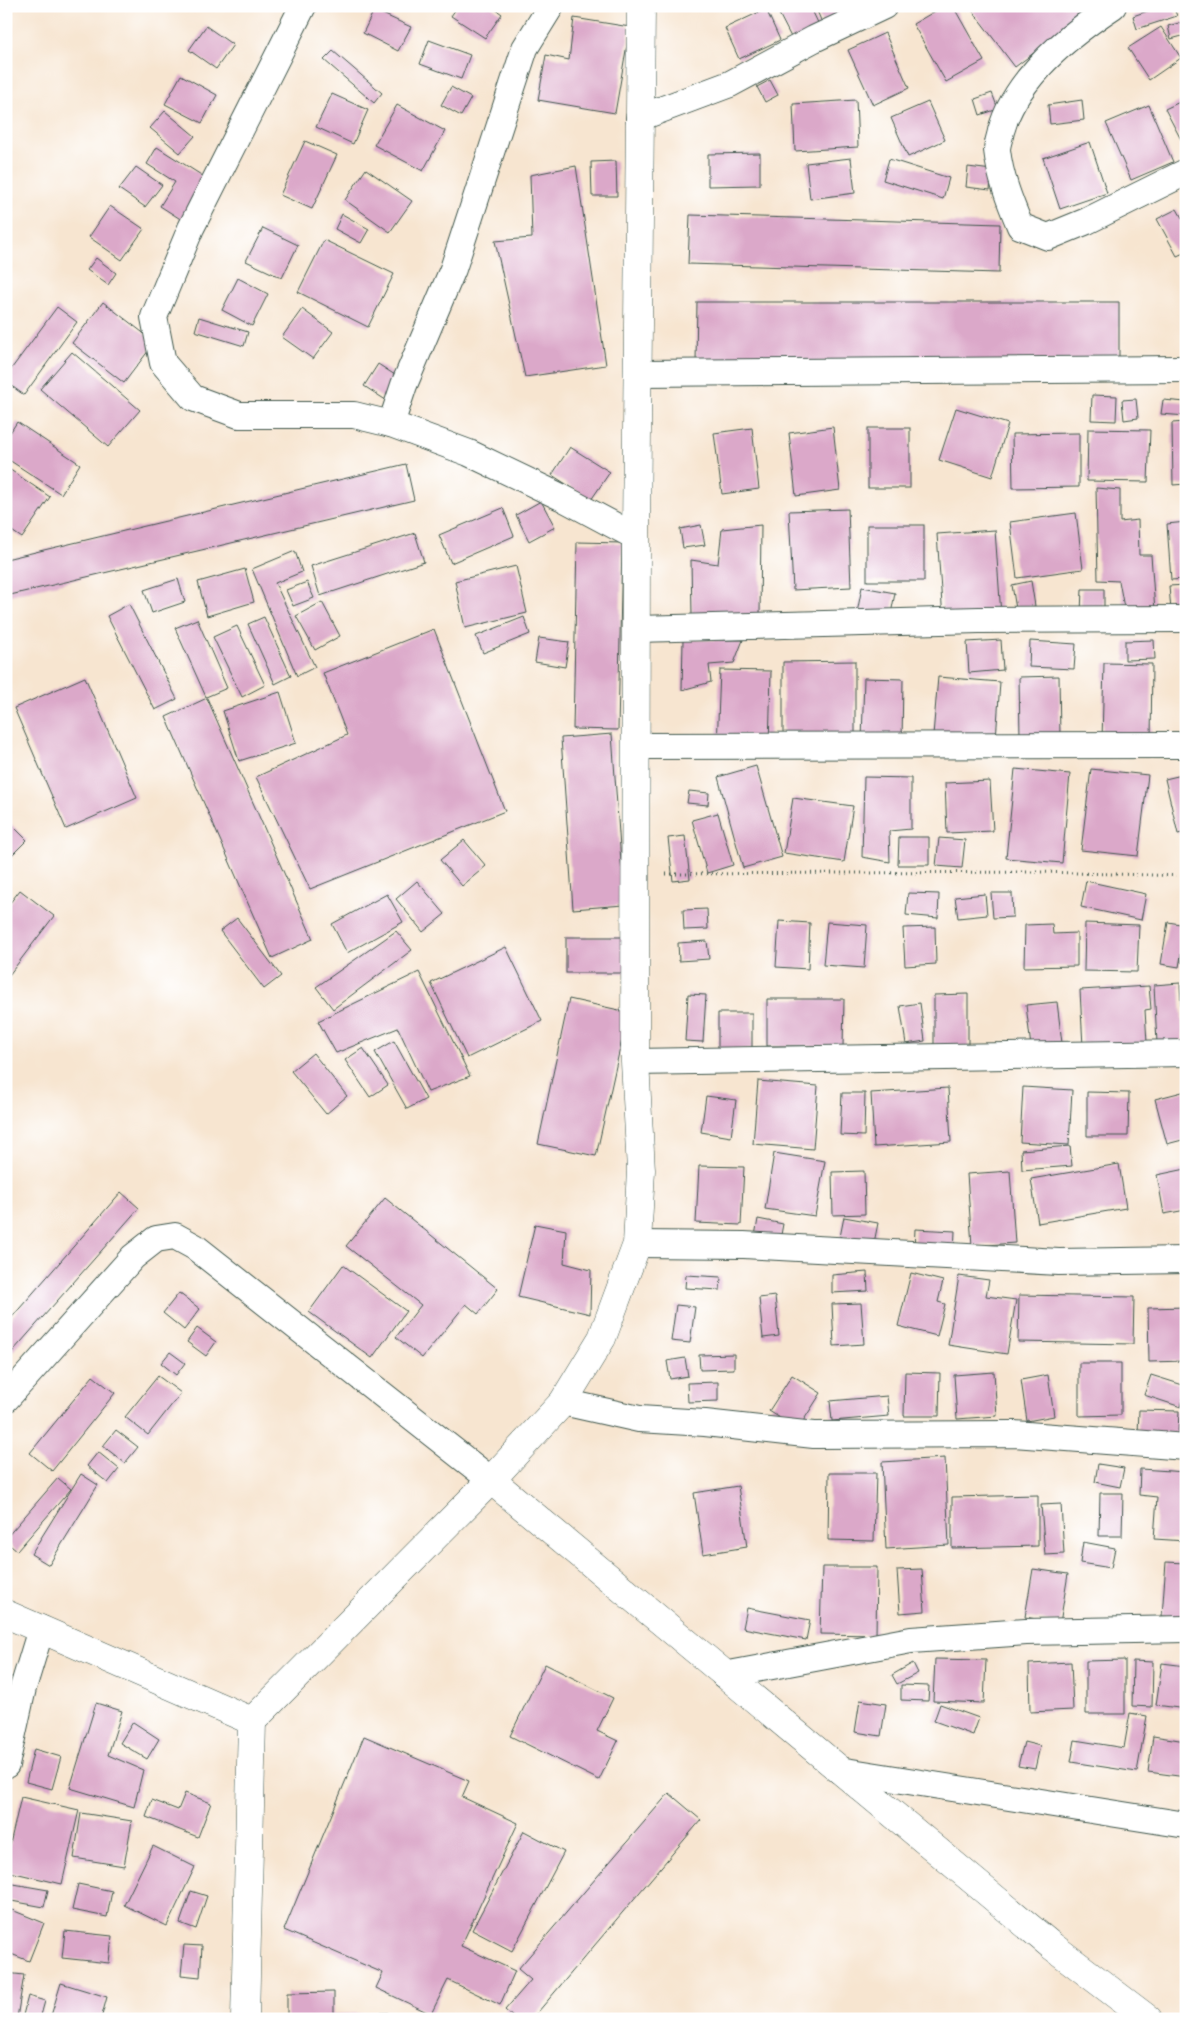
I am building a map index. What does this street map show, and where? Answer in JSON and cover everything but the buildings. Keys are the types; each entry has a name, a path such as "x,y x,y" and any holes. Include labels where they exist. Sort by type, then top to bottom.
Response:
{"street":[{"path":"303,6 191,228 154,316 163,363 192,398 239,415 354,415 391,424 469,453 561,497 636,537"},
{"path":"391,424 404,385 453,269 525,48 551,6"},
{"path":"245,2019 252,1720 491,1480 563,1402 602,1338 637,1244 640,1170 635,1062 636,537 641,6"},
{"path":"639,118 730,84 814,39 884,6"},
{"path":"1113,6 1087,23 1063,44 1025,84 1006,112 997,148 1007,195 1020,226 1048,236 1087,221 1186,172"},
{"path":"639,374 1186,368"},
{"path":"637,629 979,620 1186,619"},
{"path":"637,746 1186,745"},
{"path":"635,1062 1186,1053"},
{"path":"6,1399 133,1257 156,1239 175,1236 195,1247 491,1480 1052,1946 1148,2019"},
{"path":"637,1244 744,1245 1059,1262 1186,1260"},
{"path":"563,1402 638,1419 706,1422 814,1434 1014,1434 1186,1447"},
{"path":"6,1614 252,1720"},
{"path":"6,1766 23,1688 41,1629"},
{"path":"724,1675 911,1640 1026,1632 1186,1629"},
{"path":"839,1770 1186,1825"}],"path":[{"path":"636,874 1039,872 1186,876"}]}
